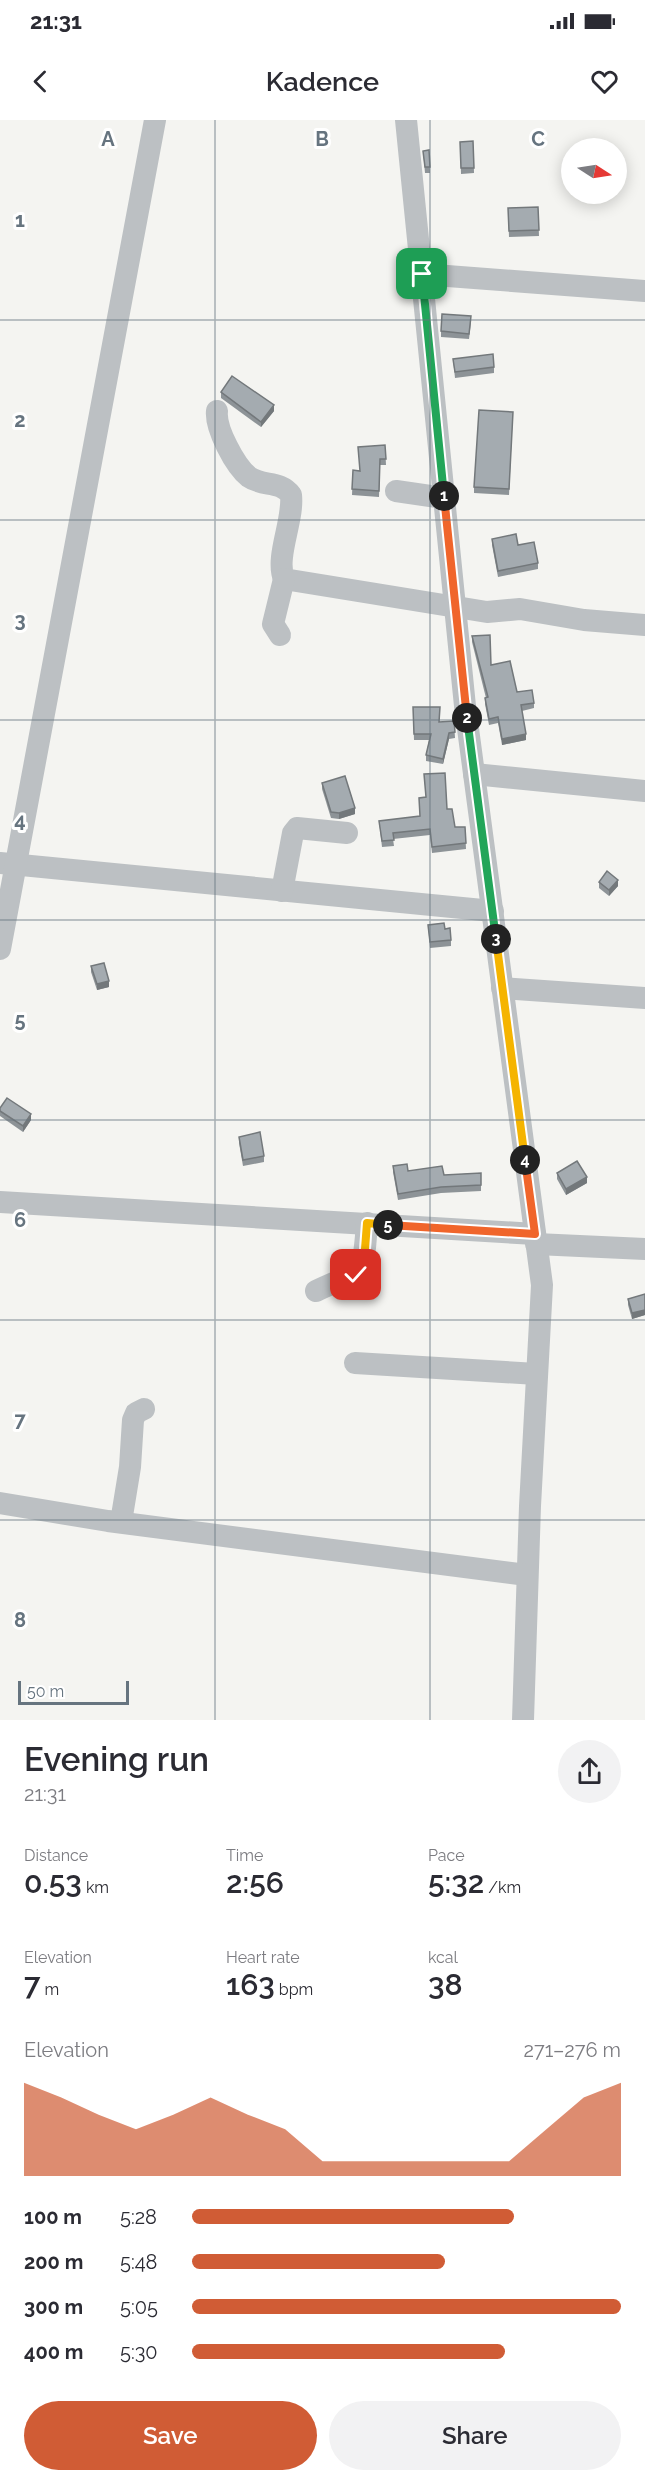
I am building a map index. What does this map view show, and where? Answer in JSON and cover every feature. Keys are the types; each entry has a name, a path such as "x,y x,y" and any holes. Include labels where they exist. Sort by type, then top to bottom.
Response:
{"street":[{"path":"0,949 8,864 155,120"},
{"path":"406,120 474,774 542,1285 527,1575 523,1720"},
{"path":"422,274 645,291"},
{"path":"217,411 216,422 220,433 242,470 260,482 280,485 291,495 292,509 281,568 284,579 273,624 280,635"},
{"path":"396,491 444,498"},
{"path":"284,579 487,612 520,609 584,620 645,625"},
{"path":"474,774 645,791"},
{"path":"282,891 293,833 297,828 347,833"},
{"path":"8,864 493,911"},
{"path":"502,988 645,998"},
{"path":"0,1202 367,1223 645,1249"},
{"path":"316,1291 356,1275 364,1262 367,1223"},
{"path":"355,1363 537,1374"},
{"path":"121,1522 130,1467 133,1420 136,1413 144,1409"},
{"path":"0,1503 121,1522 527,1575"}],"building":[{"path":"473,141 474,168 461,168 460,142"},
{"path":"429,150 430,167 425,167 423,151"},
{"path":"538,207 539,230 509,231 508,208"},
{"path":"442,314 471,316 469,334 441,331"},
{"path":"493,354 494,367 455,372 453,359"},
{"path":"232,376 274,405 261,422 221,392"},
{"path":"479,410 513,412 509,489 474,487"},
{"path":"385,445 386,459 380,459 379,491 352,489 353,470 360,471 358,447"},
{"path":"516,534 518,545 534,542 538,563 498,571 492,539"},
{"path":"490,635 491,665 510,661 517,692 532,690 534,703 521,705 526,734 502,739 498,717 489,719 485,698 488,697 472,636"},
{"path":"413,707 440,707 439,722 454,721 455,732 449,733 443,759 426,755 431,734 414,734"},
{"path":"445,773 447,809 452,809 455,827 465,827 466,843 432,847 430,829 393,833 394,840 382,841 379,821 420,816 419,798 426,797 424,774"},
{"path":"345,776 355,808 339,813 331,812 322,783"},
{"path":"607,871 618,880 609,890 599,882"},
{"path":"444,923 445,929 450,928 451,940 430,942 428,925"},
{"path":"104,963 109,981 97,984 91,966"},
{"path":"7,1098 31,1114 23,1126 0,1111"},
{"path":"260,1132 264,1156 243,1160 239,1137"},
{"path":"577,1161 587,1177 566,1189 557,1173"},
{"path":"407,1164 408,1171 442,1166 444,1175 481,1173 481,1185 441,1187 398,1194 393,1166"},
{"path":"645,1294 645,1310 632,1313 628,1299"}],"route":[{"path":"356,1275 364,1262 367,1223 535,1234 465,706 422,274"}]}
